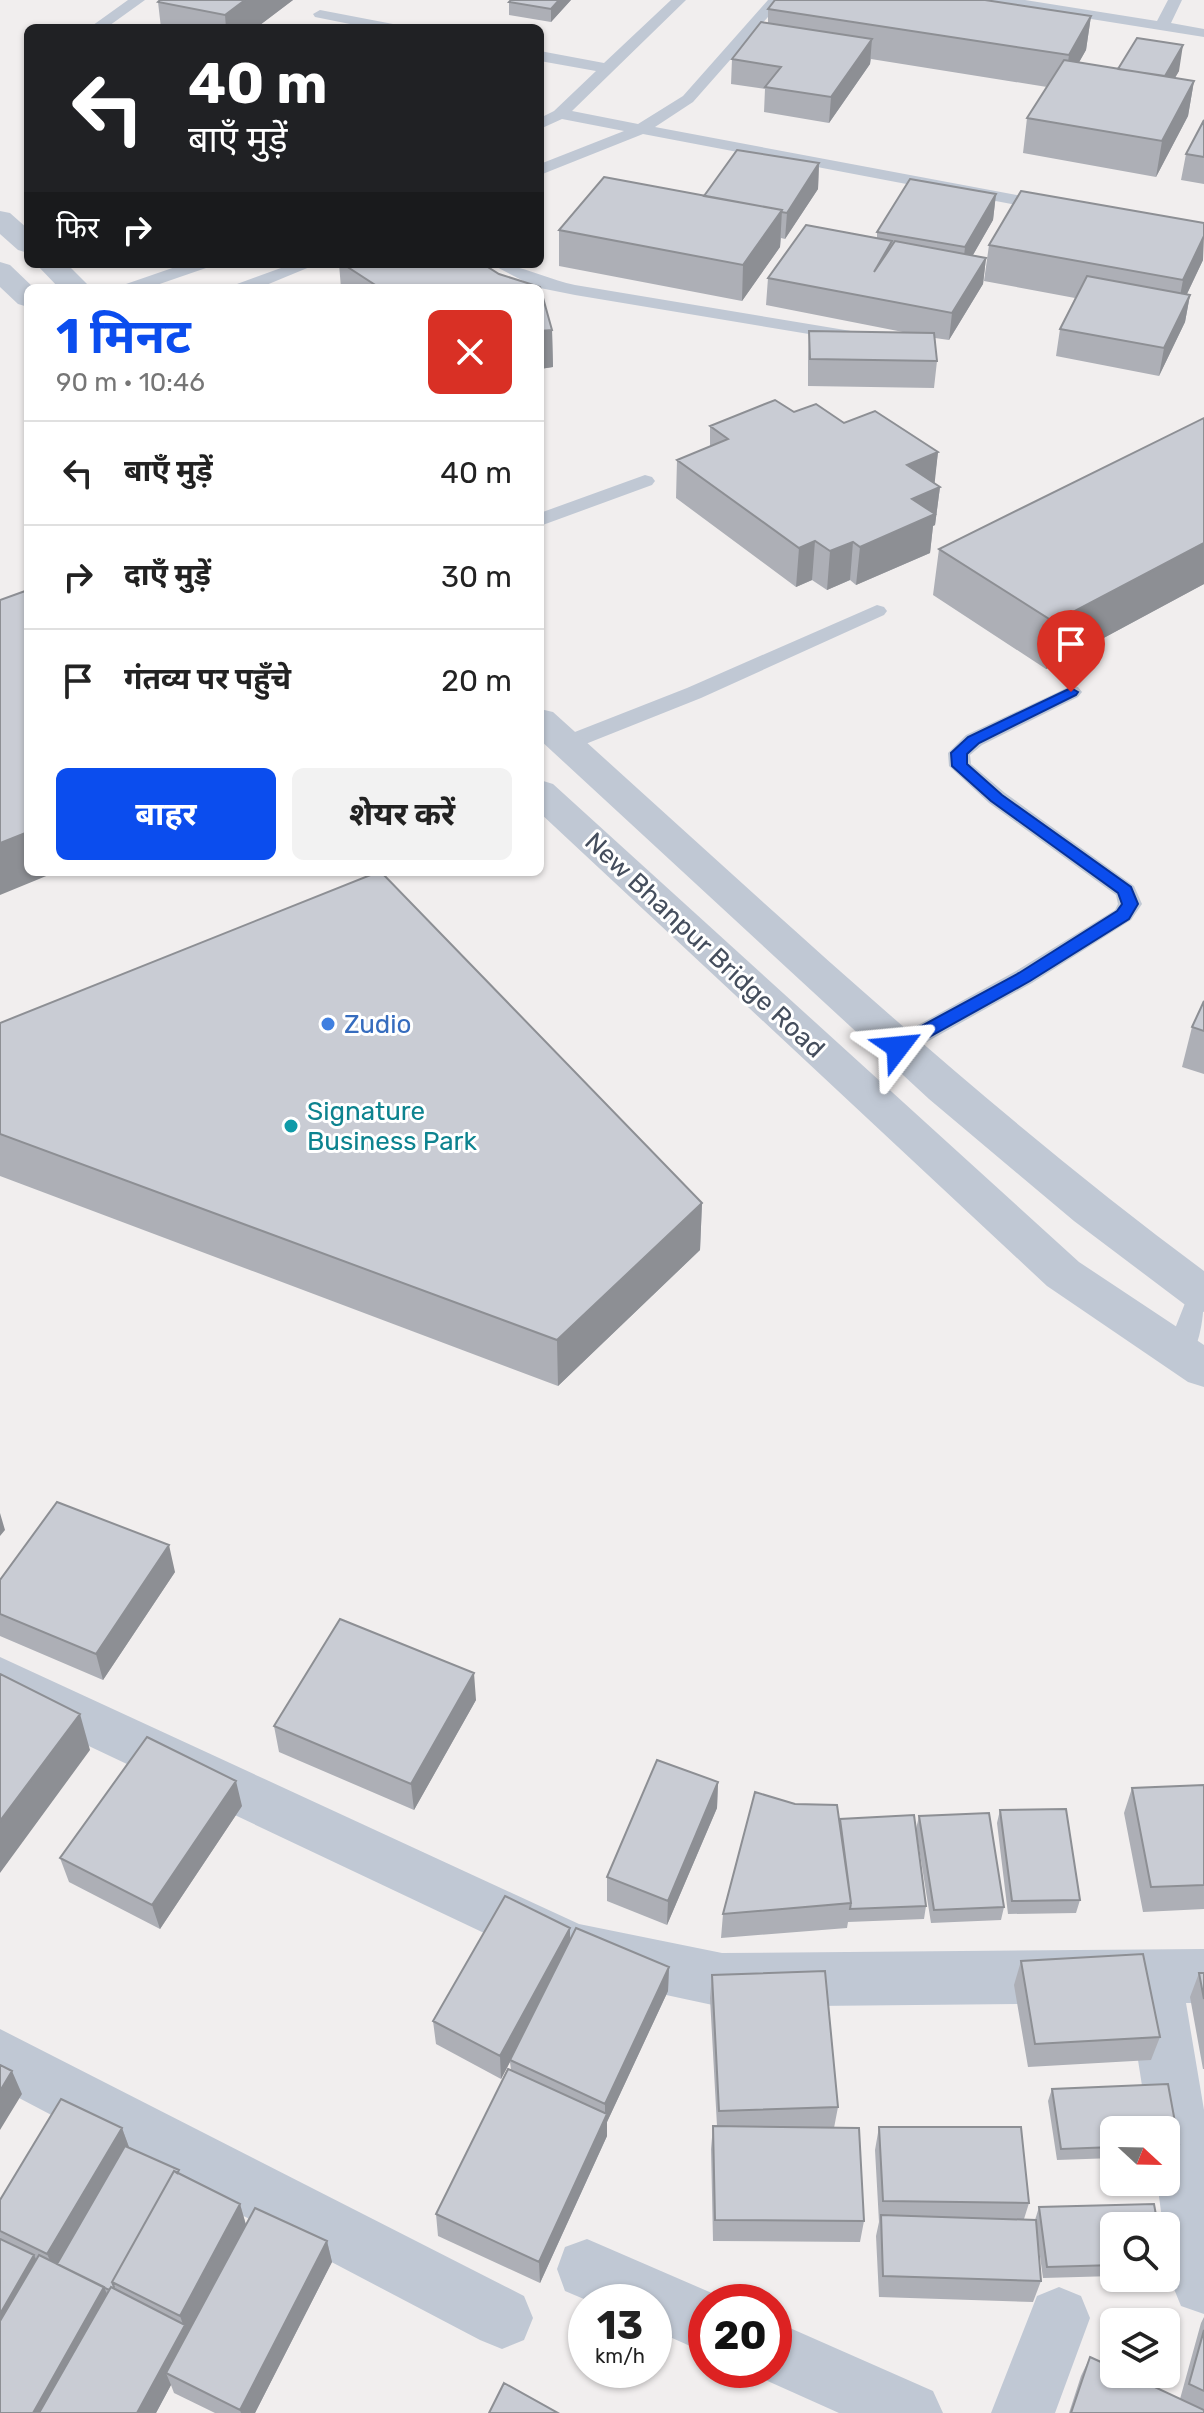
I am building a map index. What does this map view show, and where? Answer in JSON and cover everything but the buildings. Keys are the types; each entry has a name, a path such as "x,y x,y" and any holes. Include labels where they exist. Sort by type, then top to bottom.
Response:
{"street":[{"path":"0,219 24,240"},
{"path":"54,268 72,284"},
{"path":"0,271 24,294"},
{"name":"New Bhanpur Bridge Road","path":"548,739 898,1047 1090,1209 1203,1292"},
{"name":"New Bhanpur Bridge Road","path":"544,796 1063,1274 1191,1361"},
{"path":"0,1679 573,1949 722,1980 1178,1976 1203,2284"},
{"path":"0,2057 502,2318"},
{"path":"587,2269 688,2314"},
{"path":"1023,2413 1059,2318"},
{"path":"792,2360 911,2413"}],"lane":[{"path":"102,24 138,0"},
{"path":"338,0 315,18 362,24"},
{"path":"544,122 560,114 610,69 679,0"},
{"path":"544,168 638,131 688,99 776,0"},
{"path":"997,0 1071,6 1162,27 1204,33"},
{"path":"1162,27 1175,0"},
{"path":"544,57 610,69"},
{"path":"560,114 1062,208"},
{"path":"143,284 189,268"},
{"path":"254,284 297,268"},
{"path":"509,268 541,283 575,290 854,337"},
{"path":"544,519 645,481"},
{"path":"548,739 694,693 877,611"},
{"path":"898,1047 1024,977 1123,915 1130,904 1126,891 997,798 960,766 959,753 974,740 1071,692"},
{"path":"1191,1361 1203,1292"}],"place":[{"name":"Zudio","path":"328,1024"},
{"name":"Signature Business Park","path":"291,1126"}],"route":[{"path":"898,1047 1024,977 1123,915 1130,904 1126,891 997,798 960,766 959,753 974,740 1071,692"}]}
